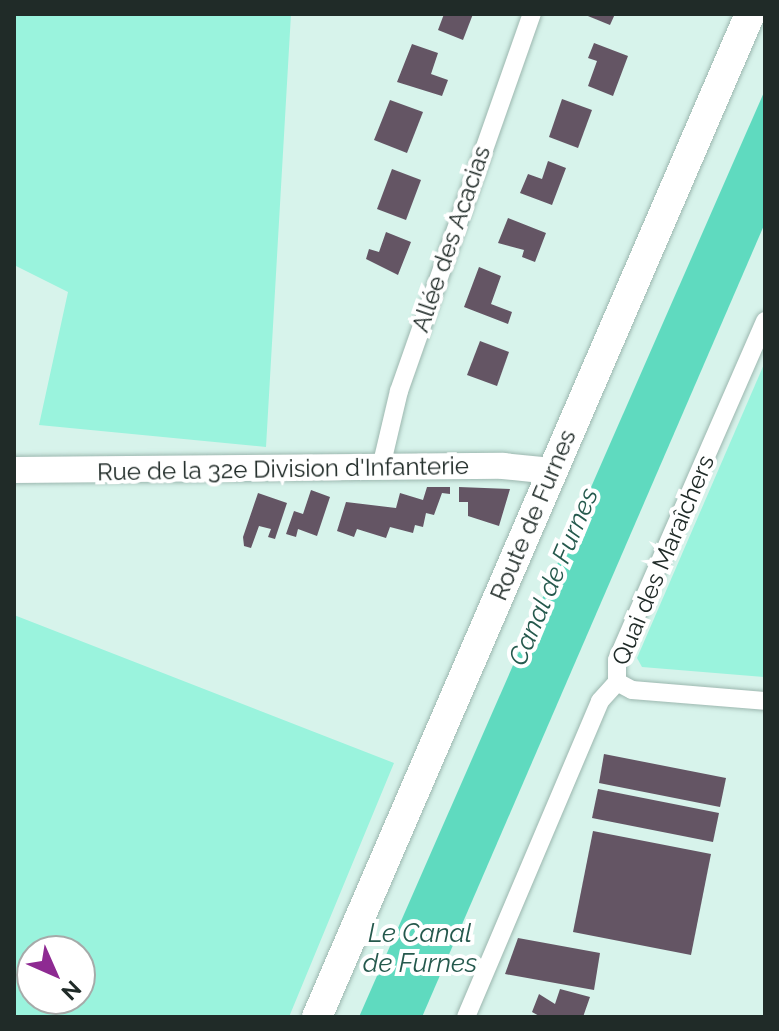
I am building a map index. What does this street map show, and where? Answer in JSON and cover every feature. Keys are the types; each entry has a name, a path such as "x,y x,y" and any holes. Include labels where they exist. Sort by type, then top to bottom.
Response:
{"main road":[{"name":"Route de Furnes","path":"317,1017 750,14"},
{"name":"Rue de la 32e Division d'Infanterie","path":"14,470 522,466 552,471"}],"street":[{"name":"Allée des Acacias","path":"381,467 399,391 532,14"},
{"name":"Quai des Maraîchers","path":"466,1017 600,701 617,682 617,660 765,321"},
{"path":"617,682 632,690 765,701"}],"shaded area":[{"path":"14,14 291,14 266,447 39,425 68,292 14,265"},
{"path":"765,362 765,677 642,667 637,658"},
{"path":"14,615 394,763 289,1017 14,1017"}],"water":[{"name":"Le Canal de Furnes","path":"765,90 765,223 422,1017 359,1017"}],"building":[{"path":"444,14 473,14 463,40 438,30"},
{"path":"583,14 615,14 610,25"},
{"path":"594,43 628,56 613,96 588,86 597,61 588,58"},
{"path":"412,44 438,53 431,74 448,80 442,96 397,82"},
{"path":"562,99 592,110 578,148 549,137"},
{"path":"390,100 423,112 407,153 374,140"},
{"path":"548,161 566,168 552,205 520,193 528,174 542,179"},
{"path":"392,169 421,180 406,220 377,209"},
{"path":"508,218 546,233 535,262 522,257 524,250 498,243"},
{"path":"386,232 411,242 398,275 366,259 369,249 379,252"},
{"path":"479,267 501,276 491,304 512,312 508,324 464,307"},
{"path":"480,341 509,352 497,386 467,375"},
{"path":"427,487 450,487 450,494 442,493 434,515 426,513 423,527 415,525 413,533 390,527 386,538 357,529 354,537 337,531 346,502 396,508 400,493 423,500"},
{"path":"459,487 510,489 499,526 468,516 468,502 459,502"},
{"path":"311,490 330,497 317,536 298,529 296,537 286,534 294,511 303,514"},
{"path":"258,493 287,503 275,539 268,537 271,529 259,526 251,548 244,546 243,537"},
{"path":"604,754 726,778 720,807 599,783"},
{"path":"598,789 719,813 713,842 592,818"},
{"path":"593,831 711,854 691,955 573,932"},
{"path":"518,938 600,953 594,990 505,974"},
{"path":"560,989 590,997 583,1017 541,1017 532,1012 539,994 555,1004"}],"water label":[{"name":"Canal de Furnes","path":"554,577"}]}
